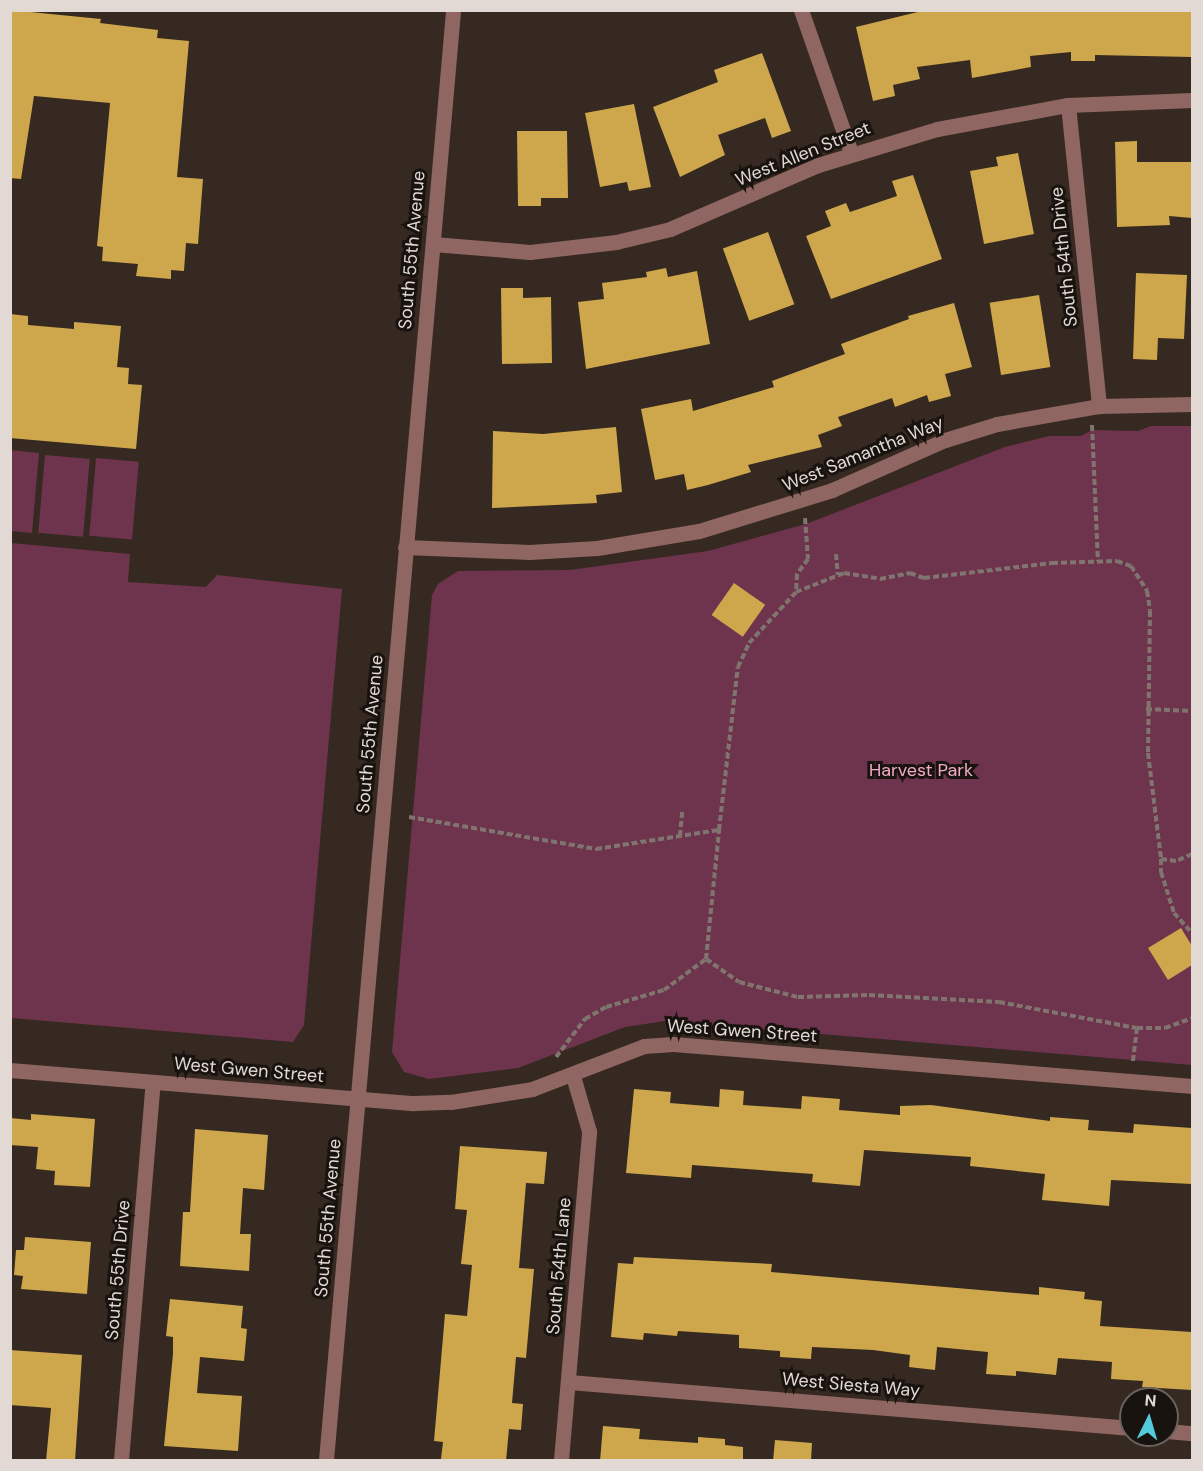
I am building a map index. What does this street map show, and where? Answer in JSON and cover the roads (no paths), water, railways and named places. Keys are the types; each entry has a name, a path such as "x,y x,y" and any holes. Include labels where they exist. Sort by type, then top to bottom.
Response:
{"street":[{"name":"South 55th Avenue","path":"326,1461 453,10"},
{"path":"801,10 851,153"},
{"name":"West Allen Street","path":"432,244 530,252 616,242 670,229 851,153 937,129 1068,105 1192,100"},
{"name":"South 54th Drive","path":"1068,105 1099,406"},
{"name":"West Samantha Way","path":"405,547 529,552 597,548 699,531 832,490 945,440 997,424 1099,406 1192,404"},
{"name":"West Gwen Street","path":"10,1070 358,1099 451,1102 573,1077 635,1049 673,1044 1192,1086"},
{"name":"South 54th Lane","path":"561,1461 589,1131 573,1077"},
{"name":"South 55th Drive","path":"121,1461 153,1082"},
{"name":"West Siesta Way","path":"569,1382 1119,1427"}],"park label":[{"name":"Harvest Park","path":"921,770"}]}
